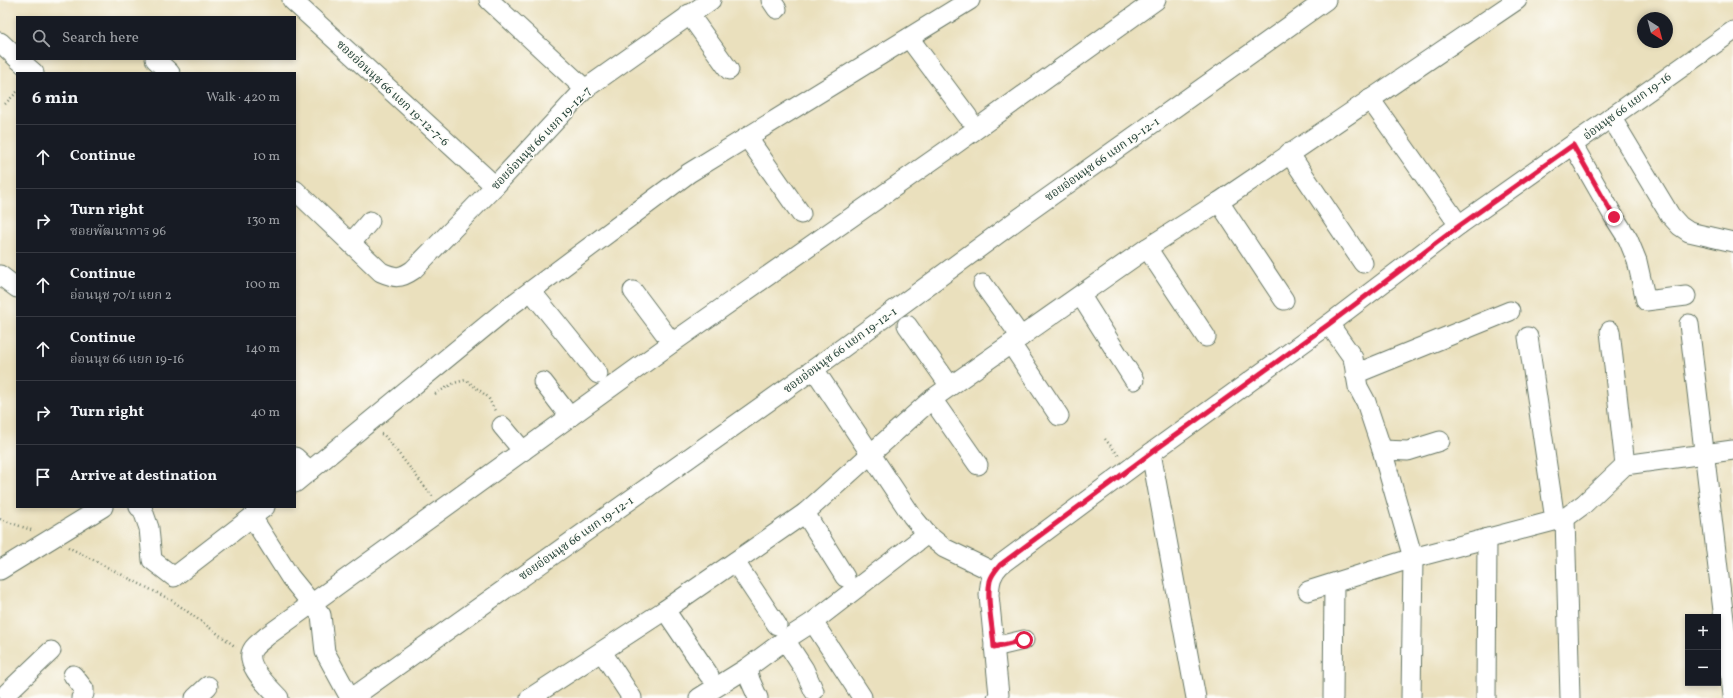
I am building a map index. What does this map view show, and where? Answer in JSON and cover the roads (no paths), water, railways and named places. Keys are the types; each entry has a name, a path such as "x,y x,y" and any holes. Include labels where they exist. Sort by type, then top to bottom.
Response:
{"street":[{"name":"ซอยอ่อนนุช 66 แยก 19-12-7-6","path":"292,0 495,186"},
{"path":"489,0 585,89"},
{"name":"ซอยอ่อนนุช 66 แยก 19-12-7","path":"351,243 381,272 392,277 404,276 413,270 495,186 585,89 711,0"},
{"path":"296,482 509,307 689,173 970,0"},
{"path":"279,698 252,665 250,657 253,648 672,343 950,148 1156,0"},
{"name":"ซอยอ่อนนุช 66 แยก 19-12-1","path":"351,698 814,369 1020,217 1326,0"},
{"path":"530,698 665,610 805,513 871,455 916,412 950,386 1081,296 1147,248 1218,202 1517,0"},
{"path":"690,14 729,70"},
{"name":"อ่อนนุช 66 แยก 19-16","path":"994,572 1000,565 1129,469 1329,324 1459,226 1733,30"},
{"path":"909,38 968,118"},
{"path":"0,42 16,56"},
{"path":"20,60 33,72"},
{"path":"156,60 169,72"},
{"path":"1370,100 1459,226"},
{"path":"1611,117 1670,215 1680,226 1688,232 1733,242"},
{"path":"747,137 801,214"},
{"path":"1573,145 1628,239 1637,261 1646,301 1686,296"},
{"path":"1289,153 1363,263"},
{"path":"296,191 351,243 370,221"},
{"path":"1218,202 1284,300"},
{"path":"1147,248 1206,338"},
{"path":"0,275 16,287"},
{"path":"983,284 1059,416"},
{"path":"531,291 598,374"},
{"path":"633,291 672,343"},
{"path":"1081,296 1134,380"},
{"path":"1355,374 1510,311"},
{"path":"1329,324 1353,358 1358,387 1366,402 1382,450 1413,558 1411,698"},
{"path":"1689,324 1733,695"},
{"path":"907,325 950,386"},
{"path":"1610,331 1625,464"},
{"path":"1528,337 1560,519 1570,698"},
{"path":"814,369 871,455 927,534 944,548 994,572 990,581 989,594 999,695 997,698"},
{"path":"543,382 570,417"},
{"path":"932,399 978,465"},
{"path":"502,426 523,451"},
{"path":"1382,450 1408,451 1440,441"},
{"path":"1308,591 1413,558 1560,519 1584,504 1625,464 1733,450"},
{"path":"1151,453 1196,698"},
{"path":"296,458 310,471"},
{"path":"0,570 101,508"},
{"path":"142,508 149,528 152,560 174,577 258,512 290,577 321,615 325,652 351,698"},
{"path":"805,513 845,577"},
{"path":"699,698 747,668 781,632 813,622 927,534"},
{"path":"1486,698 1487,538"},
{"path":"735,562 804,669 814,691"},
{"path":"1333,698 1334,582"},
{"path":"665,610 708,675"},
{"path":"813,622 862,697"},
{"path":"994,647 1024,640"},
{"path":"6,693 51,651"},
{"path":"602,652 632,698"},
{"path":"747,668 750,680 758,698"},
{"path":"73,675 84,689 84,694 81,698"}]}
